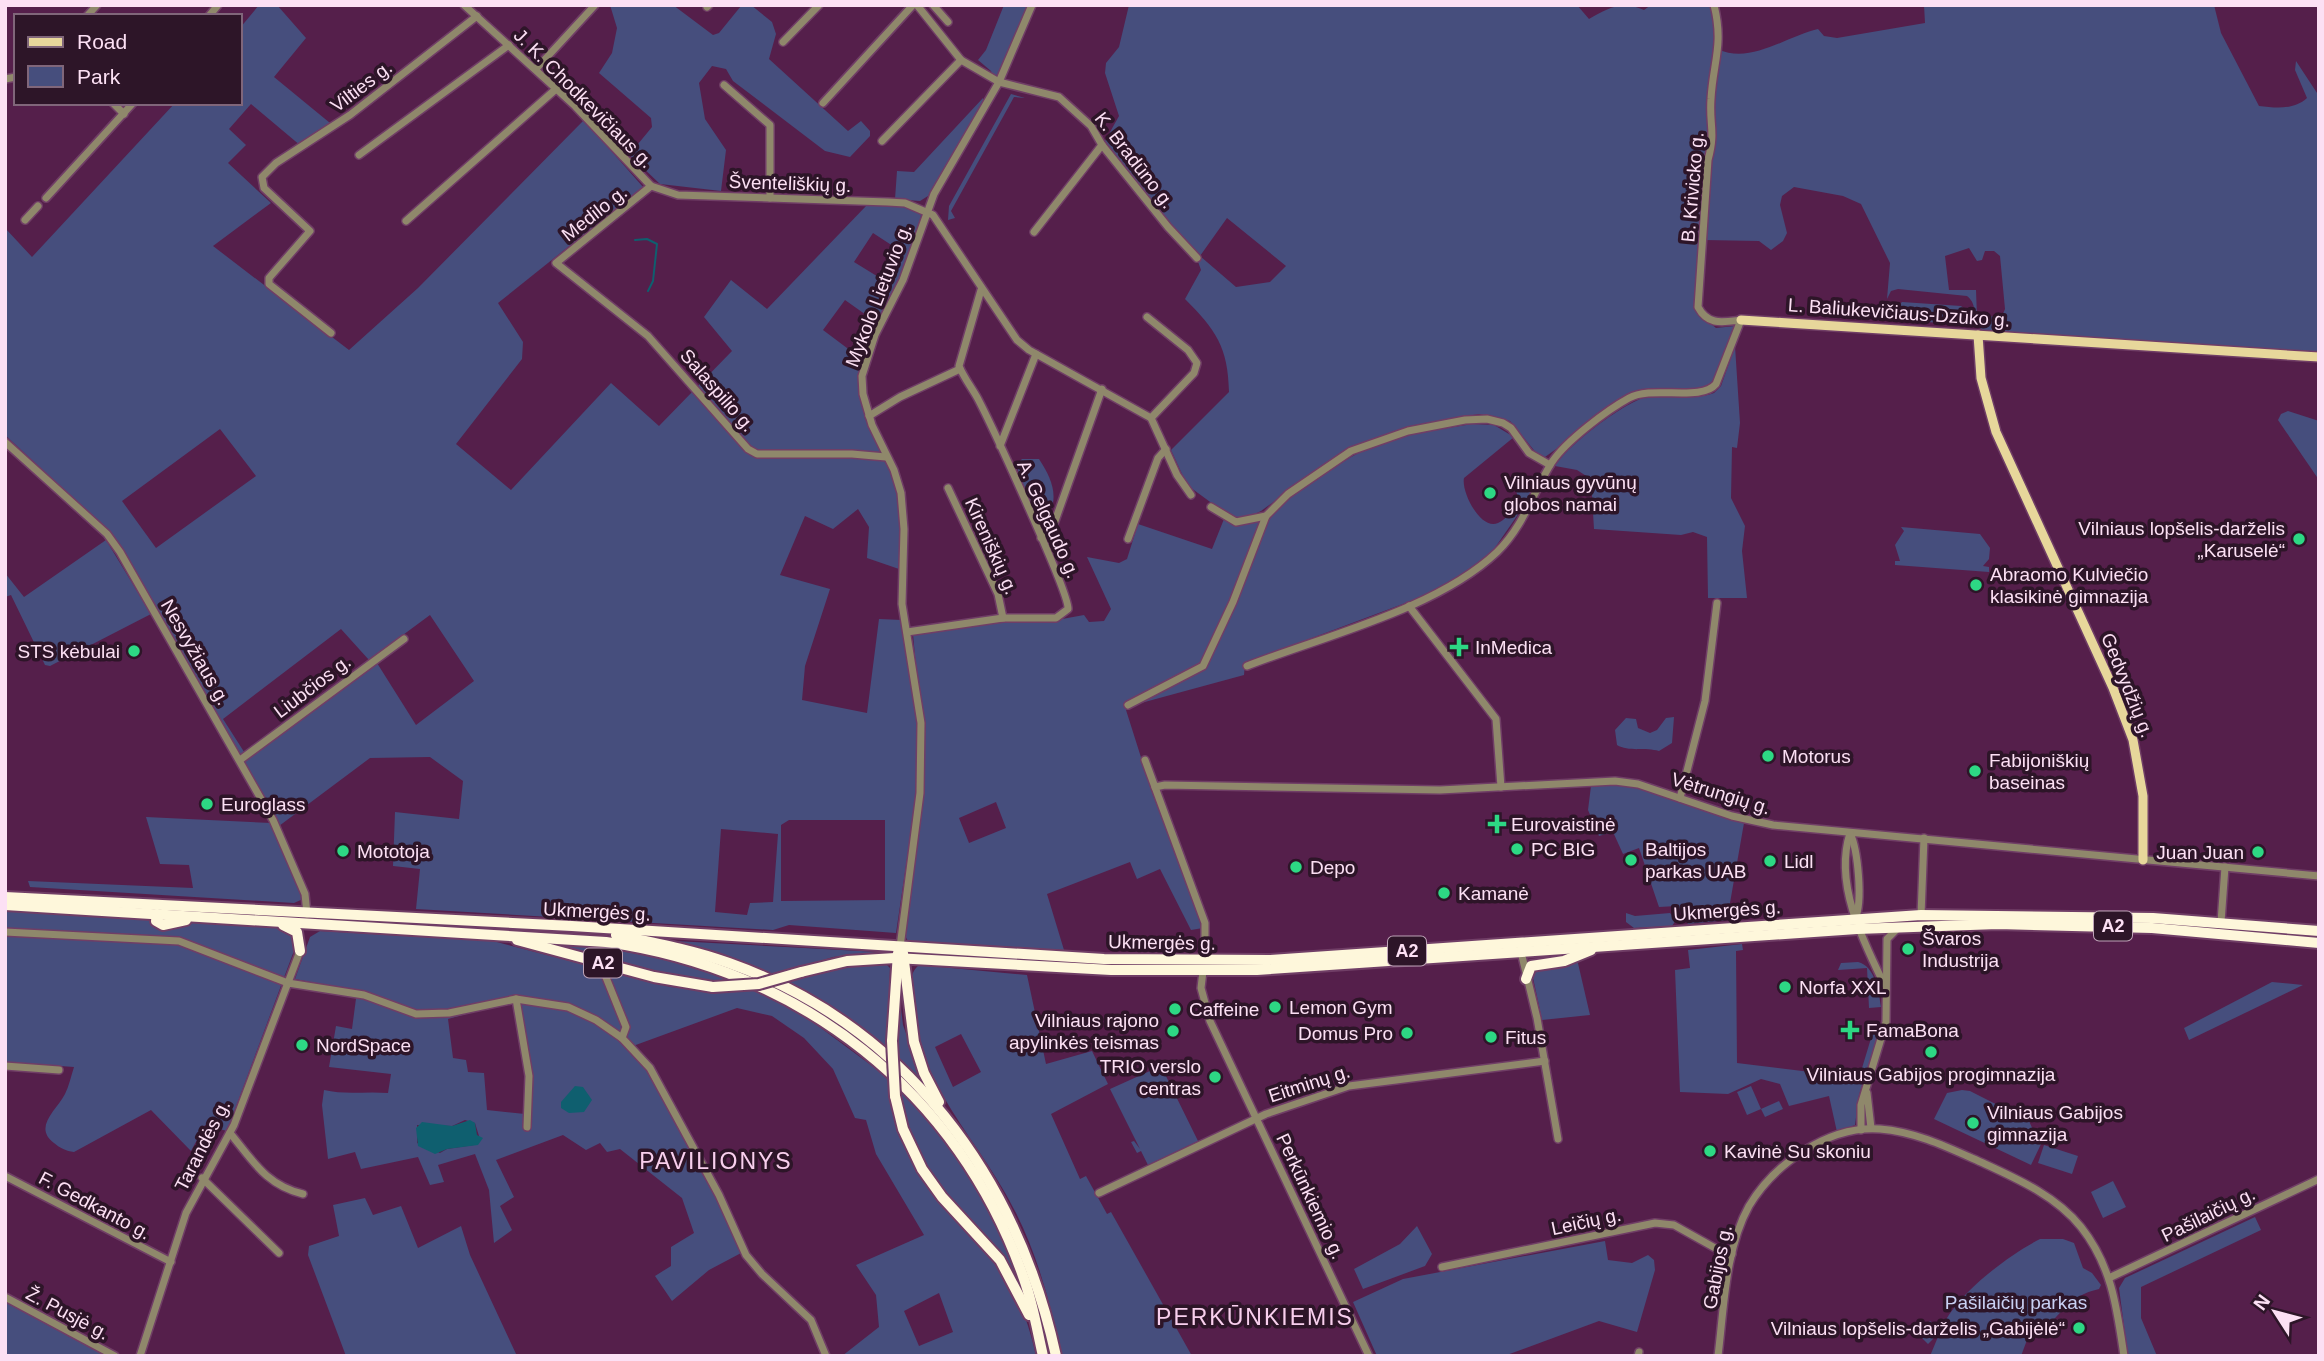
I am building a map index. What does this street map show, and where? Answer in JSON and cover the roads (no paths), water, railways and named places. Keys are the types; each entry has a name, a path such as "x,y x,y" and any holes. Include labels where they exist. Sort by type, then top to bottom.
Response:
{"highway":[{"name":"Ukmergės g.","path":"5,897 572,926 1111,970 1856,924 1907,927 2221,922 2319,931"},
{"path":"5,905 157,914 164,909 186,906"},
{"name":"A2","path":"157,914 156,921 163,925 197,917 494,934 674,982 713,987 759,984 847,961 900,954"},
{"name":"Ukmergės g.","path":"1517,945 1600,946 1856,924 1921,915 2039,914 2171,924 2319,943"},
{"path":"265,921 296,930 300,951"},
{"path":"300,951 310,932 338,925"},
{"path":"572,926 708,956 793,991 841,1021 881,1052 951,1122"},
{"path":"494,934 606,942 694,960 766,988 841,1033 909,1091 946,1133 977,1178 1016,1256 1032,1306 1043,1356"},
{"path":"1526,979 1531,966 1564,961 1600,946"},
{"path":"900,954 892,1041 895,1096 903,1129 922,1170 942,1197 1000,1260 1022,1298 1039,1337"},
{"path":"900,954 914,1042 931,1088 989,1177 1013,1222 1041,1296 1056,1356"}],"main road":[{"name":"L. Baliukevičiaus-Dzūko g.","path":"1741,320 2319,357"},
{"name":"Gedvydžių g.","path":"1978,335 1981,378 1996,432 2108,677 2133,740 2143,796 2143,860"}],"street":[{"name":"J. K. Chodkevičiaus g.","path":"464,5 536,69 651,186"},
{"name":"Vilties g.","path":"331,333 269,284 270,278 307,236 308,226 264,188 262,177 276,163 350,115 475,14 480,5"},
{"path":"536,69 594,5"},
{"path":"783,42 819,5"},
{"path":"823,103 915,5 961,60 883,141"},
{"path":"933,5 948,22"},
{"name":"Mykolo Lietuvio g.","path":"900,954 922,774 921,723 901,589 904,510 899,481 869,416 862,385 864,366 883,319 904,280 928,211 949,165 999,82 1032,5"},
{"name":"B. Krivicko g.","path":"1714,5 1720,51 1711,99 1715,136 1708,160 1698,303 1703,315 1714,322 1741,320"},
{"path":"359,155 509,46"},
{"name":"K. Bradūno g.","path":"961,60 999,82 1059,97 1091,126 1102,145 1168,227 1197,258"},
{"path":"724,85 770,125 770,198"},
{"path":"407,221 556,89"},
{"path":"115,105 124,114"},
{"path":"25,220 38,206 47,206 46,198 131,105"},
{"path":"1034,232 1102,145"},
{"name":"Šventeliškių g.","path":"651,186 678,195 888,202 928,211"},
{"name":"Medilo g.","path":"556,263 651,186"},
{"path":"928,211 1017,340 1036,354 1151,418 1177,475 1191,495"},
{"name":"Salaspilio g.","path":"556,263 648,335 748,449 757,454 852,454 886,457"},
{"path":"869,416 900,397 960,369 959,361 981,290"},
{"path":"1147,317 1188,350 1197,363 1194,373 1151,418"},
{"path":"1247,666 1409,606 1460,583 1499,550 1527,512 1550,465 1562,450 1630,397 1644,392 1711,390 1719,380 1741,320"},
{"path":"1000,446 1036,354"},
{"name":"A. Gelgaudo g.","path":"907,632 1003,618 1056,618 1068,609 1067,597 1000,446 960,369"},
{"path":"1041,538 1055,521 1102,389"},
{"path":"1128,705 1203,666 1233,602 1266,516 1288,494 1351,451 1408,431 1465,420 1487,419 1511,428 1529,453 1550,465"},
{"name":"Nesvyžiaus g.","path":"5,442 107,534 240,760 280,836 305,894 307,914"},
{"path":"1129,538 1158,458 1167,449"},
{"name":"Kireniškių g.","path":"948,488 998,594 1003,618"},
{"path":"1211,507 1242,522 1266,516"},
{"path":"1680,798 1704,701 1717,603"},
{"path":"1409,606 1496,719 1501,787"},
{"name":"Liubčios g.","path":"240,760 404,639"},
{"name":"Perkūnkiemio g.","path":"1145,760 1205,923 1201,988 1205,1009 1369,1356"},
{"name":"Vėtrungių g.","path":"1155,787 1165,785 1440,790 1615,781 1638,784 1763,824 2319,876"},
{"path":"1850,833 1847,844 1851,912 1885,984"},
{"path":"1921,915 1924,838"},
{"path":"2221,922 2225,867"},
{"path":"1861,1130 1861,1105 1885,1028 1887,939 1895,930 1907,927"},
{"path":"5,932 179,941 288,982 364,995 415,1014 450,1013 516,999 568,1007 596,1020 622,1038 650,1068 719,1195 747,1255 762,1274 811,1320 825,1356"},
{"path":"1517,945 1545,1061 1558,1139"},
{"name":"Tarandės g.","path":"140,1356 186,1213 202,1178 230,1133 300,951"},
{"path":"608,965 605,975 626,1027 622,1038"},
{"path":"516,999 529,1076 527,1127"},
{"name":"Eitminų g.","path":"1099,1193 1257,1118 1361,1082 1545,1061"},
{"path":"5,1066 59,1070"},
{"path":"1867,1092 1871,1106 1871,1128"},
{"name":"Gabijos g.","path":"1718,1356 1732,1254 1746,1213 1771,1178 1815,1144 1871,1128 1912,1134 1935,1141 2039,1191 2081,1227 2111,1277 2123,1356"},
{"path":"230,1133 276,1185 303,1194"},
{"name":"F. Gedkanto g.","path":"5,1176 171,1262"},
{"path":"202,1178 279,1253"},
{"name":"Pašilaičių g.","path":"2111,1277 2319,1179"},
{"name":"Leičių g.","path":"1442,1267 1655,1223 1674,1225 1732,1254"},
{"name":"Ž. Pusjė g.","path":"5,1297 115,1356"}],"waterway":[{"path":"635,240 647,239 657,244 653,281 648,291"}],"place":[{"name":"Vilniaus gyvūnų globos namai","path":"1490,493"},
{"name":"Vilniaus lopšelis-darželis „Karuselė“","path":"2299,539"},
{"name":"Abraomo Kulviečio klasikinė gimnazija","path":"1976,585"},
{"name":"InMedica","path":"1459,647"},
{"name":"STS kėbulai","path":"134,651"},
{"name":"Motorus","path":"1768,756"},
{"name":"Fabijoniškių baseinas","path":"1975,771"},
{"name":"Euroglass","path":"207,804"},
{"name":"Eurovaistinė","path":"1497,824"},
{"name":"PC BIG","path":"1517,849"},
{"name":"Mototoja","path":"343,851"},
{"name":"Juan Juan","path":"2258,852"},
{"name":"Baltijos parkas UAB","path":"1631,860"},
{"name":"Lidl","path":"1770,861"},
{"name":"Depo","path":"1296,867"},
{"name":"Kamanė","path":"1444,893"},
{"name":"Švaros Industrija","path":"1908,949"},
{"name":"Norfa XXL","path":"1785,987"},
{"name":"Lemon Gym","path":"1275,1007"},
{"name":"Caffeine","path":"1175,1009"},
{"name":"FamaBona","path":"1850,1030"},
{"name":"Vilniaus rajono apylinkės teismas","path":"1173,1031"},
{"name":"Domus Pro","path":"1407,1033"},
{"name":"Fitus","path":"1491,1037"},
{"name":"NordSpace","path":"302,1045"},
{"name":"Vilniaus Gabijos progimnazija","path":"1931,1052"},
{"name":"TRIO verslo centras","path":"1215,1077"},
{"name":"Vilniaus Gabijos gimnazija","path":"1973,1123"},
{"name":"Kavinė Su skoniu","path":"1710,1151"},
{"name":"Vilniaus lopšelis-darželis „Gabijėlė“","path":"2079,1328"}],"district":[{"name":"PAVILIONYS","path":"716,1161"},
{"name":"PERKŪNKIEMIS","path":"1255,1317"}],"park label":[{"name":"Pašilaičių parkas","path":"2016,1302"}]}
